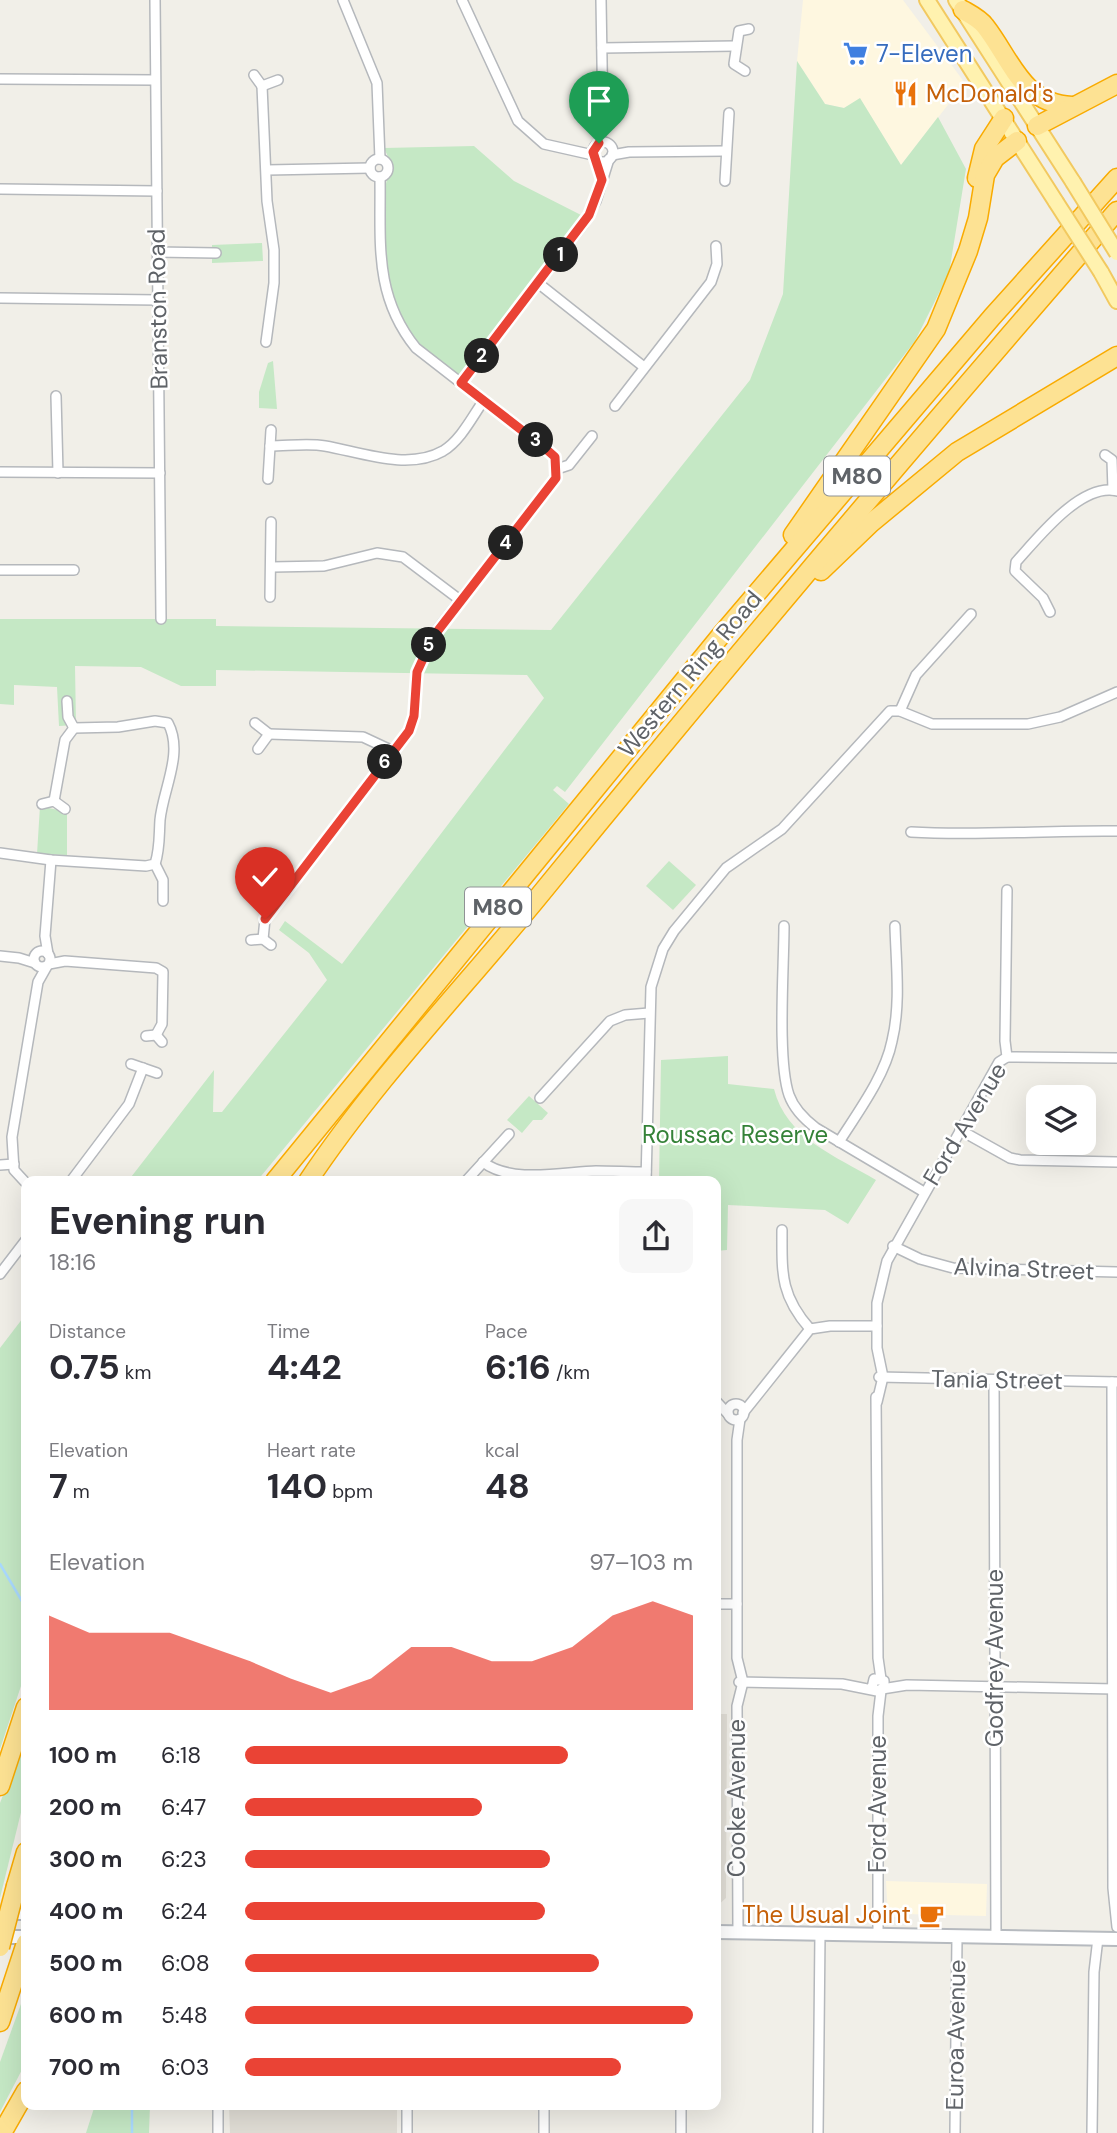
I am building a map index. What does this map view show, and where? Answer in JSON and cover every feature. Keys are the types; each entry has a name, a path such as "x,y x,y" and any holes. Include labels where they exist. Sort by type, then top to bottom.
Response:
{"highway":[{"path":"960,5 983,23 1029,89 1047,102 1072,106"},
{"path":"1037,126 1117,84"},
{"path":"968,251 981,157 1004,118"},
{"path":"722,634 928,343 944,315 968,251 978,218 985,175 995,158 1017,141"},
{"name":"Western Ring Road","path":"279,1176 722,634 992,317 1117,178"},
{"name":"Western Ring Road","path":"311,1176 342,1130 529,908 713,682 1117,211"},
{"path":"713,682 794,596 919,481 957,452 1094,373 1117,356"},
{"path":"1094,373 1117,368"},
{"path":"0,1786 21,1722"},
{"path":"0,1947 21,1869"},
{"path":"0,2022 21,1961"},
{"path":"2,2133 21,2100"}],"main road":[{"path":"926,0 1004,118 1117,300"},
{"path":"960,5 1117,253"},
{"path":"1017,141 1037,126"}],"street":[{"name":"Branston Road","path":"155,0 161,619"},
{"path":"343,0 377,83 380,159 388,166 386,174 380,177"},
{"path":"462,0 517,121 544,144 577,152 725,151"},
{"path":"461,383 589,215 602,180 601,0"},
{"path":"745,71 734,64 735,46 739,31 749,29"},
{"path":"602,48 735,46"},
{"path":"254,75 262,86 274,283 266,342"},
{"path":"0,79 156,80"},
{"path":"262,86 278,80"},
{"path":"725,181 729,113"},
{"path":"370,168 372,162 380,159"},
{"path":"267,170 370,168"},
{"path":"370,168 380,177"},
{"path":"251,940 267,942 265,919 271,910 409,731 414,716 417,672 425,651 460,600 556,478 555,457 416,348 391,310 382,273 380,177"},
{"path":"0,189 157,191"},
{"path":"615,406 711,282 717,264 716,246"},
{"path":"157,252 216,253"},
{"path":"538,283 644,367"},
{"path":"0,298 158,300"},
{"path":"56,396 58,473"},
{"path":"270,446 324,446 368,458 425,457 442,452 455,440 484,400"},
{"path":"268,479 271,430"},
{"path":"557,468 569,465 592,436"},
{"path":"1050,612 1043,597 1014,568 1016,562 1061,514 1101,490 1115,490 1112,460 1105,455"},
{"path":"0,472 160,473"},
{"path":"270,597 271,522"},
{"path":"272,568 324,566 377,553 403,557 460,600"},
{"path":"0,570 74,570"},
{"path":"900,711 916,675 971,614"},
{"path":"646,1176 651,987 663,949 694,905 726,868 782,829 886,713 900,711 932,724 1028,724 1060,718 1117,692"},
{"path":"67,701 68,717 74,728"},
{"path":"74,728 118,727 155,720 168,723 172,732 172,761 155,864 163,880 163,901"},
{"path":"256,723 269,734 363,737 393,751"},
{"path":"54,801 65,740 74,728"},
{"path":"258,749 269,734"},
{"path":"42,804 54,801 65,808"},
{"path":"911,832 969,835 1009,830 1117,831"},
{"path":"0,853 51,860 146,866 155,864"},
{"path":"21,1178 15,1173 12,1137 42,959 51,860"},
{"name":"Ford Avenue","path":"878,1935 875,1392 880,1377 874,1365 879,1289 893,1246 999,1062 1007,1057 1007,890"},
{"path":"784,926 786,1087 805,1121 924,1192"},
{"path":"839,1142 892,1044 895,1020 895,926"},
{"path":"0,956 156,968 163,972 162,1024 155,1038"},
{"path":"540,1098 610,1021 625,1015 649,1013"},
{"path":"1007,1057 1117,1058"},
{"path":"131,1064 157,1073"},
{"path":"75,1176 129,1104 143,1068"},
{"path":"960,1130 1010,1158 1117,1162"},
{"path":"470,1176 509,1134"},
{"path":"483,1162 498,1170 544,1176"},
{"path":"0,1165 14,1164"},
{"path":"559,1176 592,1171 637,1176"},
{"path":"782,1230 785,1291 797,1315 810,1329"},
{"name":"Alvina Street","path":"893,1246 919,1259 953,1268 1117,1272"},
{"path":"0,1274 21,1247"},
{"path":"721,1403 736,1412 756,1395 810,1329 830,1326 877,1326"},
{"name":"Tania Street","path":"880,1377 1114,1382"},
{"name":"Godfrey Avenue","path":"994,1380 996,1937"},
{"path":"721,1932 1102,1939 1117,1929 1114,1382"},
{"name":"Cooke Avenue","path":"736,1412 737,1658 740,1682 735,1697 738,1933"},
{"path":"721,1604 737,1604"},
{"path":"740,1682 1115,1689"},
{"path":"0,1913 21,1913"},
{"path":"818,2133 820,1934"},
{"name":"Euroa Avenue","path":"955,2133 957,1936"},
{"path":"0,1937 21,1937"},
{"path":"1092,2133 1094,1972 1102,1939"},
{"path":"218,2110 218,2133"},
{"path":"407,2110 407,2133"},
{"path":"544,2110 544,2133"},
{"path":"681,2110 681,2133"}],"shaded area":[{"path":"803,0 903,0 965,83 901,165 860,99 844,108 825,104 797,61"},
{"path":"721,1714 727,1714 726,1898 721,1902"},
{"path":"886,1881 987,1884 986,1916 904,1914 904,1917 888,1917"},
{"path":"229,2110 397,2110 397,2133 230,2133"}],"green space":[{"path":"797,61 825,104 844,108 860,98 901,165 938,117 966,169 949,273 915,341 565,792 557,786 553,790 569,804 261,1176 132,1176 214,1070 213,1112 222,1112 327,980 309,953 279,930 285,921 342,964 544,698 527,675 216,670 216,686 181,686 141,667 75,666 76,725 59,726 57,687 14,685 14,705 0,704 0,619 216,619 216,626 551,630 750,380 783,294"},
{"path":"474,146 514,181 583,216 459,378 416,343 393,307 385,260 384,192 391,163 384,148"},
{"path":"262,243 263,261 212,263 212,245"},
{"path":"273,361 277,409 259,408 259,392 268,363"},
{"path":"40,806 67,812 67,855 37,854"},
{"path":"669,861 696,885 673,910 646,886"},
{"name":"Roussac Reserve","path":"728,1056 728,1084 774,1089 789,1121 801,1133 829,1154 876,1180 848,1224 825,1210 728,1205 727,1250 721,1251 721,1176 659,1176 661,1060"},
{"path":"529,1096 548,1113 542,1120 533,1120 522,1133 507,1120"},
{"path":"21,1321 21,1686 0,1749 0,1348"},
{"path":"21,1746 21,1812 0,1898 0,1803"},
{"path":"21,2004 21,2072 0,2112 0,2062"},
{"path":"93,2110 150,2110 149,2133 86,2133"}],"waterway":[{"path":"0,1564 21,1600"},
{"path":"132,2110 132,2133"}],"place":[{"name":"7-Eleven","path":"856,54"},
{"name":"McDonald's","path":"906,94"},
{"name":"The Usual Joint","path":"931,1915"}],"route":[{"path":"265,919 409,731 414,716 417,672 433,637 556,478 555,457 461,383 589,215 602,180 593,152 595,145 599,143"}]}
